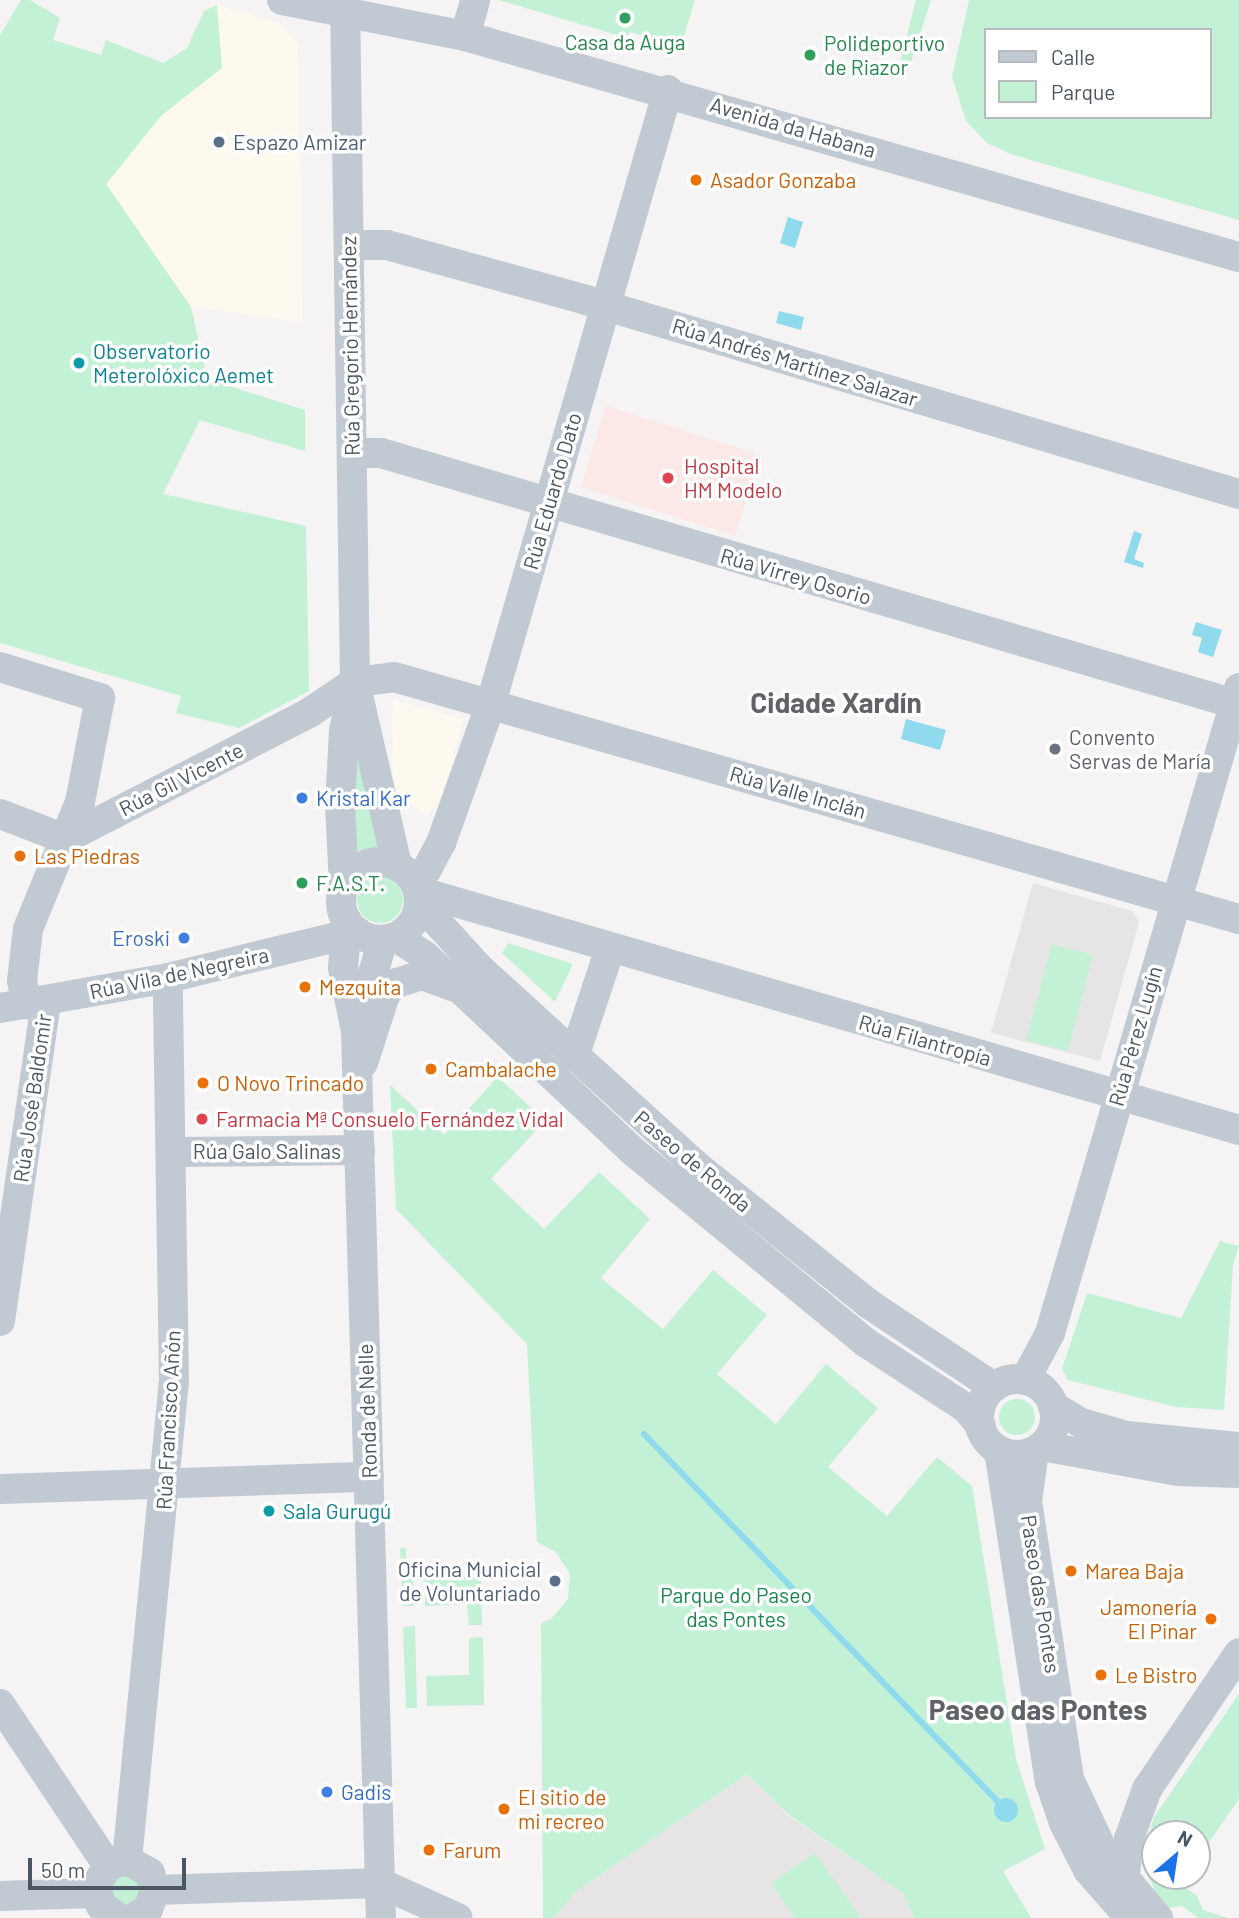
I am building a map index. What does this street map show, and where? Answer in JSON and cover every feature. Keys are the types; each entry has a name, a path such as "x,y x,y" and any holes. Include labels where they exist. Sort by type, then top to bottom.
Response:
{"street":[{"name":"Avenida da Habana","path":"282,0 344,5 668,90 1239,257"},
{"path":"465,36 475,0"},
{"name":"Rúa Gregorio Hernández","path":"344,5 355,682 344,732 340,805 344,886"},
{"name":"Rúa Eduardo Dato","path":"412,885 427,869 441,843 491,703 668,90"},
{"name":"Rúa Andrés Martínez Salazar","path":"349,245 387,245 605,306 1239,494"},
{"name":"Rúa Virrey Osorio","path":"352,453 381,453 550,504 1237,699"},
{"name":"Rúa José Baldomir","path":"0,667 100,698 80,802 28,929 22,981 24,1004 0,1321"},
{"name":"Rúa Valle Inclán","path":"355,682 394,677 491,703 1239,919"},
{"name":"Rúa Gregorio Hernández","path":"355,682 412,885"},
{"name":"Rúa Gil Vicente","path":"65,839 309,713 355,682"},
{"name":"Rúa Pérez Lugín","path":"1024,1380 1050,1333 1174,901 1237,699"},
{"path":"0,814 65,839"},
{"path":"372,863 412,885 412,923 366,933 342,910 344,886 360,868 372,863"},
{"name":"Rúa Filantropía","path":"412,885 610,949 1239,1130"},
{"name":"Paseo de Ronda","path":"412,885 479,968 573,1057 693,1163 858,1296 993,1387"},
{"name":"Paseo de Ronda","path":"366,933 424,955 635,1153 865,1342 966,1408 981,1426"},
{"name":"Rúa Vila de Negreira","path":"24,1004 168,978 366,933"},
{"name":"Ronda de Nelle","path":"356,1031 342,968 366,933"},
{"name":"Ronda de Nelle","path":"366,933 356,1031 381,1918"},
{"path":"317,943 342,968"},
{"path":"573,1057 610,949"},
{"name":"Paseo de Ronda","path":"358,1080 379,1011 393,984 422,975 459,988"},
{"name":"Rúa Francisco Añón","path":"127,1909 98,1878 117,1863 167,1484 174,1382 174,1152 168,978"},
{"name":"Rúa Galo Salinas","path":"174,1152 360,1150"},
{"path":"1239,1447 1186,1446 1126,1436 1081,1423 1054,1406 1042,1389 1024,1380 993,1387 982,1405 981,1426 999,1450 1016,1455 1038,1448 1178,1471 1239,1473"},
{"path":"1038,1448 1053,1428 1054,1406"},
{"name":"Paseo das Pontes","path":"1038,1448 1027,1501 1065,1754 1087,1821 1124,1882 1158,1918"},
{"name":"Paseo das Pontes","path":"999,1450 1050,1782 1064,1823 1088,1870 1129,1918"},
{"path":"0,1489 369,1477"},
{"path":"1124,1882 1129,1839 1147,1789 1239,1653"},
{"path":"0,1704 117,1863 150,1873 127,1909"},
{"path":"1087,1821 1120,1813 1147,1789"},
{"path":"0,1896 127,1909 380,1883 458,1918"}],"shaded area":[{"name":"Espazo Amizar","path":"217,5 280,23 298,44 303,322 191,307 106,184 162,115 222,68"},
{"name":"Hospital HM Modelo","path":"606,406 760,455 735,536 581,487"},
{"path":"393,700 464,719 441,799 426,816 398,792 392,772"},
{"path":"1033,883 1132,911 1139,922 1100,1061 991,1033"},
{"path":"747,1774 789,1816 904,1894 914,1918 553,1918 577,1891"}],"green space":[{"path":"21,0 30,0 60,18 53,40 101,55 106,40 163,63 187,48 204,11 217,5 222,68 162,115 106,184 191,307 207,379 305,410 305,451 200,420 163,494 306,526 309,691 239,728 176,713 181,696 0,643 0,35"},
{"name":"Casa da Auga","path":"499,0 695,0 681,46 630,32 627,38"},
{"path":"916,0 931,0 908,71 898,71"},
{"path":"969,0 1239,0 1239,220 1013,155 987,143 966,121 952,77"},
{"path":"358,704 383,847 356,851 351,786"},
{"path":"380,877 396,884 403,900 396,916 380,923 364,916 357,900 364,884"},
{"path":"508,943 573,964 555,1002 502,953"},
{"path":"1052,944 1093,955 1068,1051 1026,1040"},
{"name":"Parque do Paseo das Pontes","path":"498,1077 545,1121 491,1179 544,1229 599,1172 650,1219 601,1278 663,1329 713,1270 767,1315 717,1374 776,1424 826,1364 878,1408 828,1467 887,1516 937,1457 972,1486 1016,1759 1045,1849 1003,1871 1031,1918 914,1918 904,1894 789,1815 747,1774 577,1891 553,1918 543,1918 541,1623 551,1619 568,1599 570,1574 556,1552 537,1542 527,1344 396,1209 390,1085 444,1135"},
{"path":"1220,1241 1239,1246 1233,1265 1224,1410 1176,1407 1068,1380 1062,1369 1087,1293 1181,1318"},
{"path":"1017,1399 1030,1404 1035,1417 1030,1430 1017,1435 1004,1430 999,1417 1004,1404"},
{"path":"400,1548 406,1548 407,1578 413,1578 414,1606 403,1606"},
{"path":"425,1577 481,1577 482,1625 469,1625 467,1604 425,1606"},
{"path":"415,1626 417,1708 406,1708 403,1627"},
{"path":"483,1637 484,1705 427,1706 426,1676 469,1675 469,1638"},
{"path":"1239,1694 1239,1799 1211,1840 1211,1820 1153,1820"},
{"path":"815,1853 861,1918 795,1918 771,1883"},
{"path":"124,1873 141,1885 140,1896 126,1905 115,1902 110,1882"},
{"path":"1155,1890 1189,1890 1197,1896 1203,1910 1228,1918 1198,1918 1182,1906 1169,1908"}],"water":[{"path":"788,217 803,222 795,248 780,243"},
{"path":"779,311 804,317 801,330 776,323"},
{"path":"1134,531 1142,534 1134,559 1144,563 1143,568 1124,562"},
{"path":"1196,622 1222,630 1213,657 1198,652 1202,638 1192,635"},
{"path":"906,719 946,730 940,750 901,739"},
{"path":"1006,1798 1014,1802 1018,1810 1014,1818 1006,1822 998,1818 994,1810 998,1802"}],"waterway":[{"path":"644,1434 1004,1808"}],"place":[{"name":"Casa da Auga","path":"625,18"},
{"name":"Polideportivo de Riazor","path":"810,55"},
{"name":"Espazo Amizar","path":"219,142"},
{"name":"Asador Gonzaba","path":"696,180"},
{"name":"Observatorio Meterolóxico Aemet","path":"79,363"},
{"name":"Hospital HM Modelo","path":"668,478"},
{"name":"Convento Servas de María","path":"1055,749"},
{"name":"Kristal Kar","path":"302,798"},
{"name":"Las Piedras","path":"20,856"},
{"name":"F.A.S.T.","path":"302,883"},
{"name":"Eroski","path":"184,938"},
{"name":"Mezquita","path":"305,987"},
{"name":"Cambalache","path":"431,1069"},
{"name":"O Novo Trincado","path":"203,1083"},
{"name":"Farmacia Mª Consuelo Fernández Vidal","path":"202,1119"},
{"name":"Sala Gurugú","path":"269,1511"},
{"name":"Marea Baja","path":"1071,1571"},
{"name":"Oficina Municial de Voluntariado","path":"555,1581"},
{"name":"Jamonería El Pinar","path":"1211,1619"},
{"name":"Le Bistro","path":"1101,1675"},
{"name":"Gadis","path":"327,1792"},
{"name":"El sitio de mi recreo","path":"504,1809"},
{"name":"Farum","path":"429,1850"}],"district":[{"name":"Cidade Xardín","path":"836,702"},
{"name":"Paseo das Pontes","path":"1038,1709"}]}
